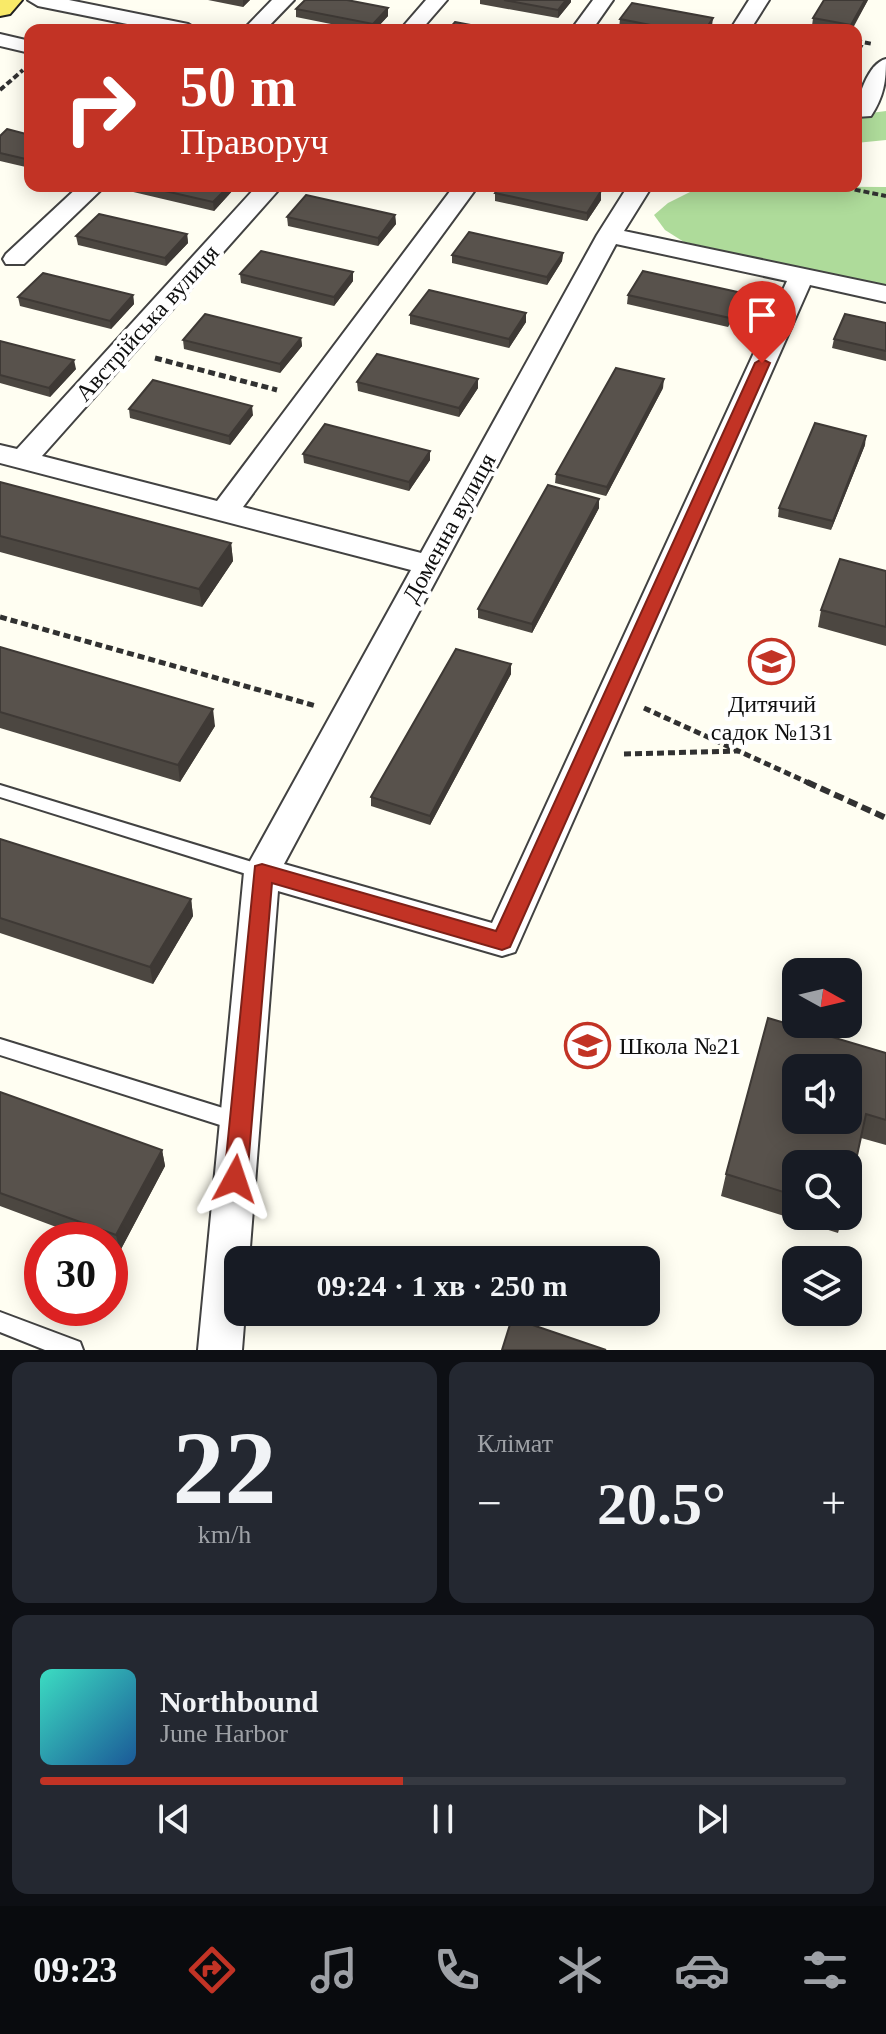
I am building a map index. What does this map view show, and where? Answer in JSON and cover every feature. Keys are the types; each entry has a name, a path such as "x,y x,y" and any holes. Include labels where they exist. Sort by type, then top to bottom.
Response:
{"main road":[{"path":"0,8 8,0"}],"street":[{"path":"38,0 158,24"},
{"path":"259,24 284,0"},
{"path":"415,24 437,0"},
{"path":"585,24 603,0"},
{"path":"744,24 759,0"},
{"path":"0,40 24,46"},
{"path":"862,111 886,65"},
{"path":"15,259 87,192"},
{"name":"Австрійська вулиця","path":"12,457 123,350 265,192"},
{"path":"224,512 462,192"},
{"name":"Доменна вулиця","path":"262,872 609,235 636,192"},
{"path":"609,235 886,294"},
{"path":"220,1350 262,872 502,941 802,276"},
{"path":"12,457 429,565"}],"lane":[{"path":"0,791 262,872"},
{"path":"0,1047 240,1122"},
{"path":"0,1322 72,1350"}],"path":[{"path":"0,90 24,69"},
{"path":"862,191 886,196"},
{"path":"123,350 309,398"},
{"path":"0,617 348,715"},
{"path":"614,694 886,818"},
{"path":"586,755 739,751"}],"green space":[{"path":"886,111 886,140 862,142 862,114"},
{"path":"862,187 886,187 886,286 684,242 665,230 654,215 668,203 690,192 862,192"}],"building":[{"path":"305,0 347,0 388,8 373,24 296,9"},
{"path":"504,0 566,0 558,10"},
{"path":"824,0 865,0 852,24 813,18"},
{"path":"632,3 713,18 709,24 645,24 620,19"},
{"path":"7,129 24,133 24,159 0,153 0,136"},
{"path":"169,192 223,192 213,202"},
{"path":"496,192 600,192 587,213"},
{"path":"306,195 395,215 378,238 287,217"},
{"path":"99,214 187,234 165,258 76,236"},
{"path":"469,232 563,253 547,277 452,255"},
{"path":"261,251 353,272 334,297 240,274"},
{"path":"643,271 742,293 730,318 628,295"},
{"path":"43,273 133,295 110,321 18,297"},
{"path":"429,290 526,313 509,339 410,315"},
{"path":"205,314 301,338 280,364 183,340"},
{"path":"845,314 886,323 886,351 834,339"},
{"path":"0,341 74,360 49,388 0,375"},
{"path":"377,354 478,379 459,408 357,382"},
{"path":"616,368 664,379 607,487 556,474"},
{"path":"153,380 252,406 229,436 129,409"},
{"path":"815,423 866,436 833,521 779,508"},
{"path":"325,424 430,451 409,482 303,454"},
{"path":"0,482 231,543 199,589 0,536"},
{"path":"548,485 599,499 532,624 478,609"},
{"path":"840,559 886,571 886,627 821,610"},
{"path":"0,647 213,709 178,765 0,712"},
{"path":"456,649 511,664 430,816 371,797"},
{"path":"0,839 191,899 150,967 0,918"},
{"path":"768,1018 782,1022 782,1038 835,1038 886,1053 886,1120 866,1114 862,1132 862,1054 782,1054 782,1134 862,1134 858,1150 782,1150 782,1192 726,1174"},
{"path":"0,1092 162,1150 123,1222 80,1222 0,1193"},
{"path":"510,1326 536,1326 606,1350 502,1350"}],"place":[{"name":"Дитячий садок №131","path":"772,662"},
{"name":"Школа №21","path":"588,1046"}],"route":[{"path":"235,1179 262,872 502,941 762,363"}]}
